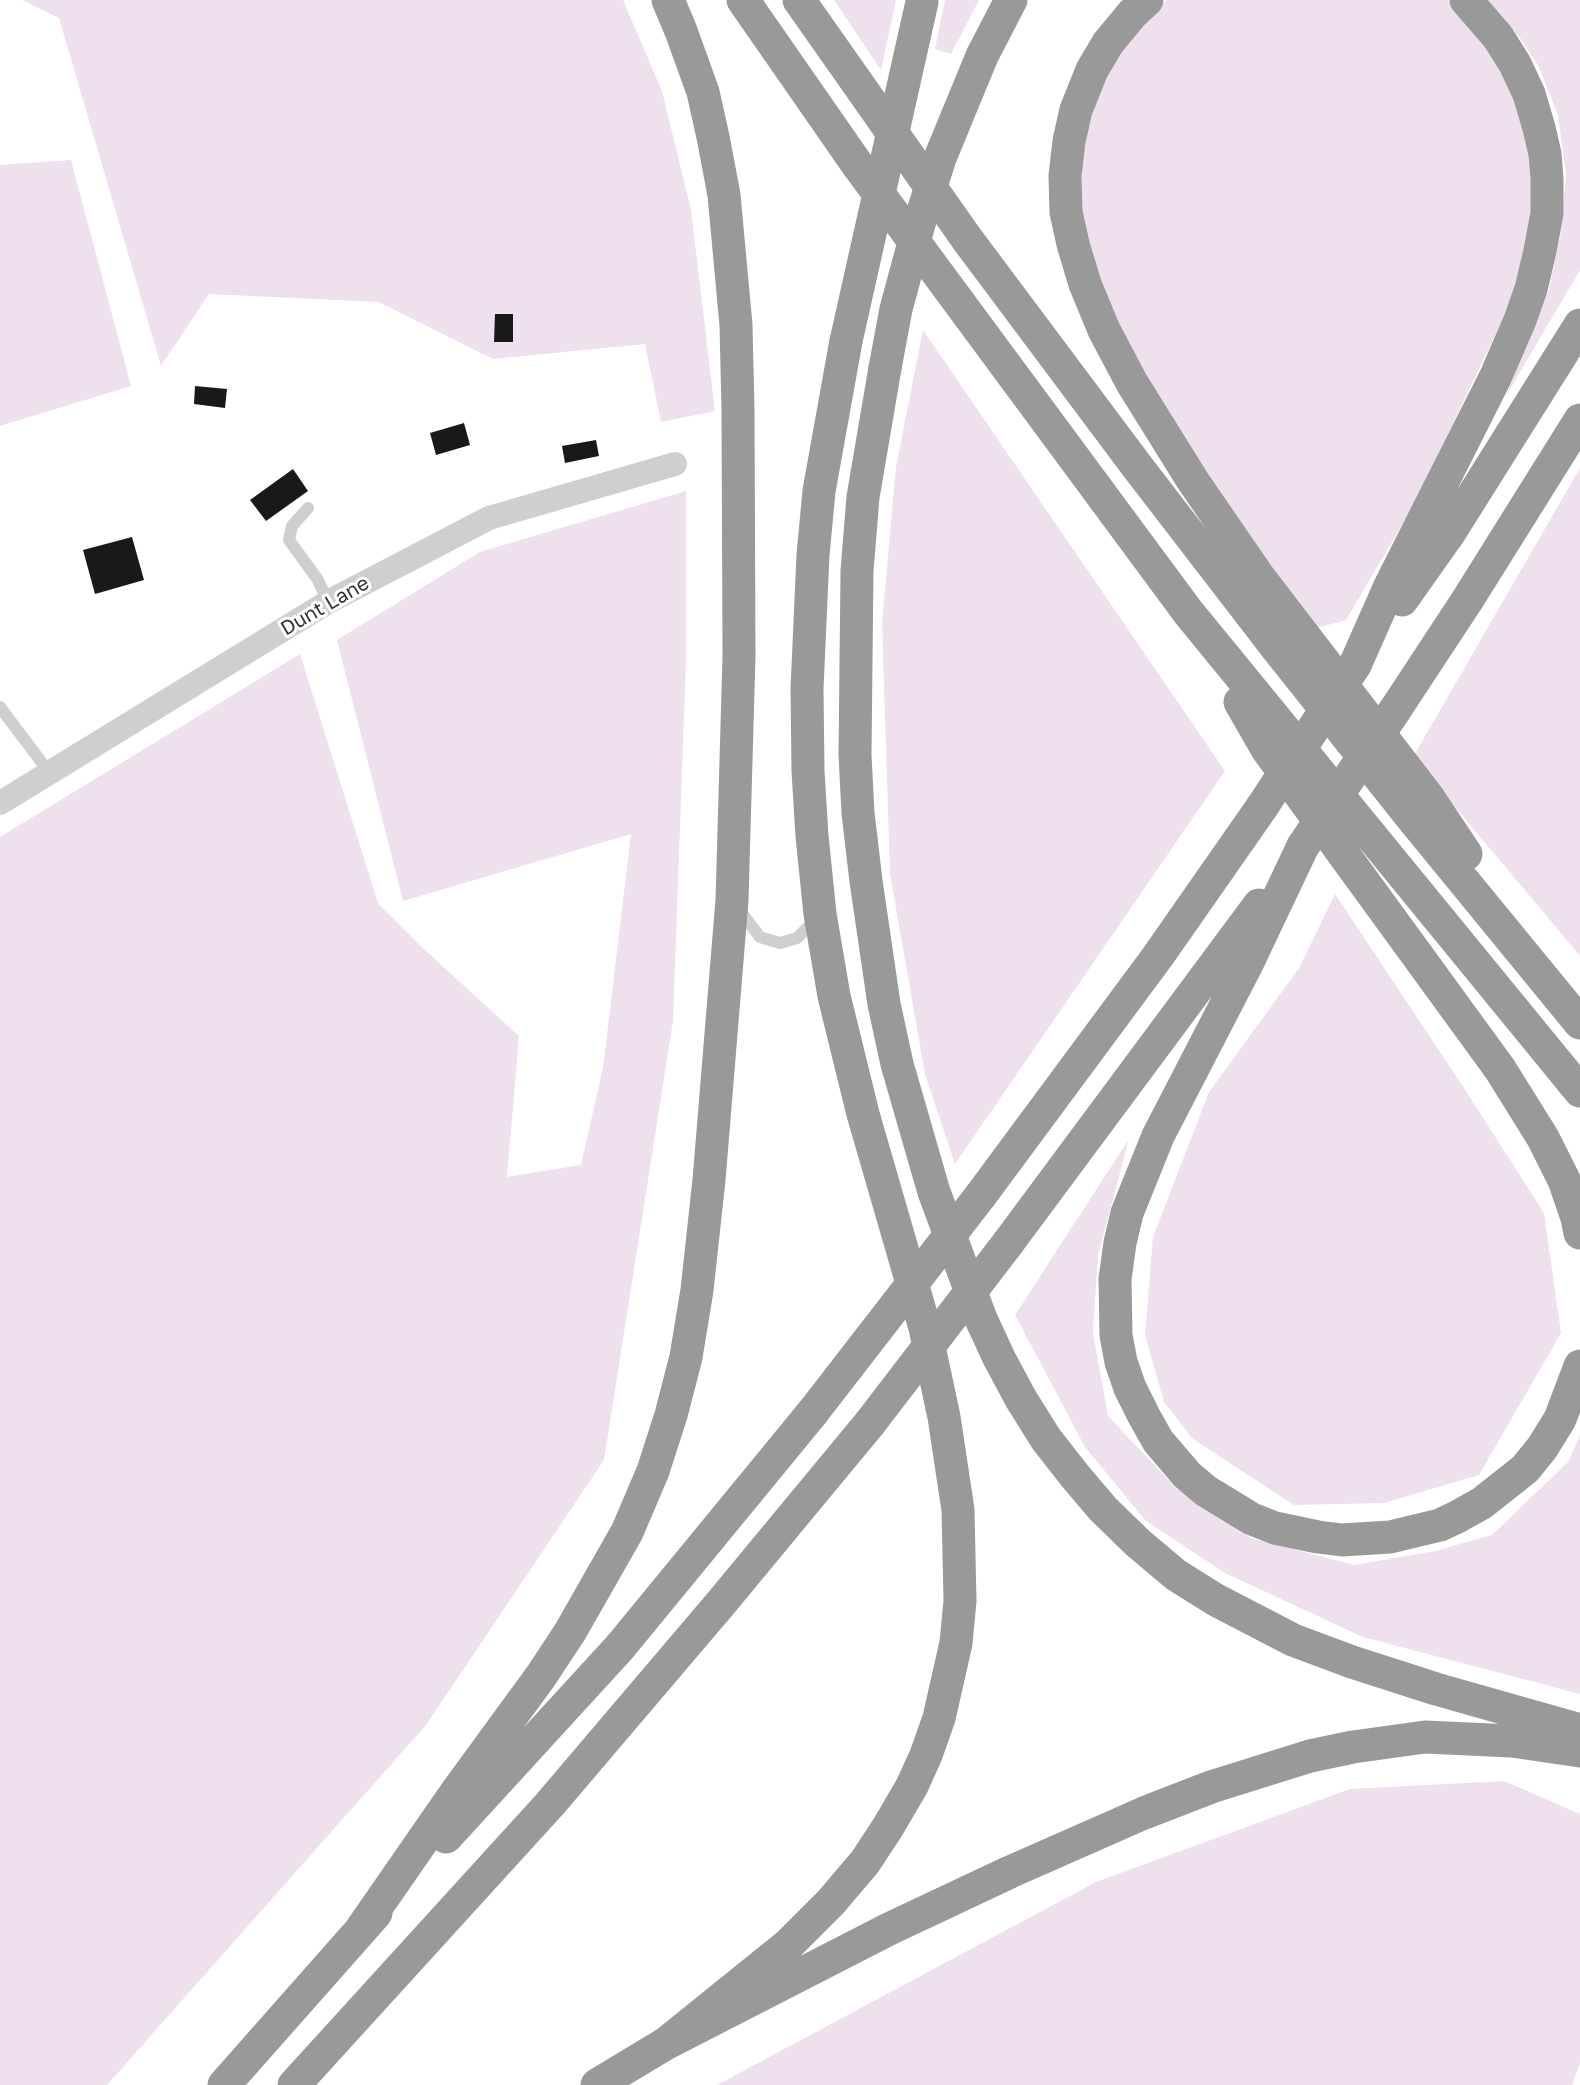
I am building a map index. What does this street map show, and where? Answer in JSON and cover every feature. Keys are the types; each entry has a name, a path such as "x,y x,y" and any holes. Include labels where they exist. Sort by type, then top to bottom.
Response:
{"highway":[{"path":"362,1928 570,1632 627,1532 653,1471 671,1415 686,1357 697,1290 709,1180 732,900 740,524 736,325 729,239 713,137 702,92 668,0"},
{"path":"743,0 859,167 1188,612 1580,1091"},
{"path":"799,0 967,239 1136,465 1305,683 1577,1019"},
{"path":"1011,0 982,56 940,158 896,309 865,487 857,571 855,755 864,869 884,1004 897,1064 934,1192 981,1319 1021,1399 1046,1439 1103,1509 1176,1575 1244,1616 1283,1635 1352,1662 1436,1689 1580,1730"},
{"path":"1147,0 1108,43 1092,70 1076,110 1065,176 1066,212 1073,244 1085,284 1104,330 1132,384 1193,481 1259,577 1428,797 1577,1019"},
{"path":"1355,665 1390,586 1495,378 1531,289 1540,251 1546,213 1547,178 1545,154 1529,94 1515,64 1498,37 1466,0"},
{"path":"665,2044 789,1944 831,1902 865,1862 912,1785 926,1755 939,1718 956,1643 960,1601 958,1520 944,1417 925,1328 863,1114 834,996 820,914 808,771 808,626 819,491 846,341 922,1"},
{"path":"225,2085 362,1928 620,1647 813,1412 981,1195 1158,956 1262,807 1355,665 1450,532 1580,325"},
{"path":"294,2085 550,1804 870,1423 1008,1244 1303,846 1468,598 1580,420"},
{"path":"1188,612 1267,749 1500,1069 1543,1138 1564,1180 1580,1233"},
{"path":"1303,846 1158,1136 1127,1213 1115,1279 1116,1335 1121,1362 1130,1388 1144,1416 1158,1441 1187,1475 1206,1491 1252,1519 1275,1528 1318,1537 1359,1539 1390,1537 1440,1525 1457,1517 1482,1503 1525,1469 1542,1448 1560,1419 1580,1366"},
{"path":"597,2085 665,2044 889,1929 1010,1872 1210,1787 1310,1756 1353,1747 1425,1737 1512,1741 1580,1751"}],"street":[{"name":"Dunt Lane","path":"0,803 328,602 489,518 675,464"}],"lane":[{"path":"308,508 292,526 290,540 318,580 328,602"},
{"path":"0,707 49,772"},
{"path":"732,900 760,937 780,943 797,938 820,914"}],"shaded area":[{"path":"22,0 623,0 662,91 691,210 715,411 661,422 645,344 493,359 379,302 209,294 161,366 59,18"},
{"path":"834,0 896,0 881,70"},
{"path":"945,0 979,0 951,54 935,49"},
{"path":"1167,0 1447,0 1461,10 1511,73 1539,187 1520,275 1499,327 1416,501 1346,620 1317,628 1204,476 1141,381 1080,243 1083,123 1111,61 1137,26"},
{"path":"1487,0 1580,0 1580,270 1506,396 1549,289 1561,232 1566,174 1558,115 1538,65 1520,38"},
{"path":"71,160 131,386 0,426 0,165"},
{"path":"923,330 1225,771 955,1164 925,1074 890,874 882,623 896,467"},
{"path":"1580,468 1580,956 1413,757"},
{"path":"686,491 686,661 673,1021 604,1460 426,1725 107,2085 0,2085 0,837 300,654 378,903 425,950 519,1036 507,1177 581,1165 603,1068 631,834 403,901 337,640 480,552"},
{"path":"1335,894 1544,1213 1561,1333 1479,1475 1384,1503 1294,1505 1193,1439 1164,1402 1145,1335 1153,1237 1209,1092 1299,968"},
{"path":"1129,1139 1098,1255 1093,1333 1108,1416 1176,1488 1251,1538 1354,1565 1435,1551 1492,1535 1568,1462 1580,1435 1580,1694 1363,1637 1225,1573 1146,1521 1085,1447 1015,1315"},
{"path":"1504,1781 1580,1814 1580,2063 1572,2085 717,2085 1096,1882 1350,1789"}],"building":[{"path":"495,314 513,314 513,342 494,342"},
{"path":"195,386 227,389 225,408 194,404"},
{"path":"464,423 470,445 436,455 430,433"},
{"path":"596,440 599,456 565,463 562,446"},
{"path":"293,469 308,491 266,521 250,500"},
{"path":"132,537 144,580 95,594 83,550"}]}
